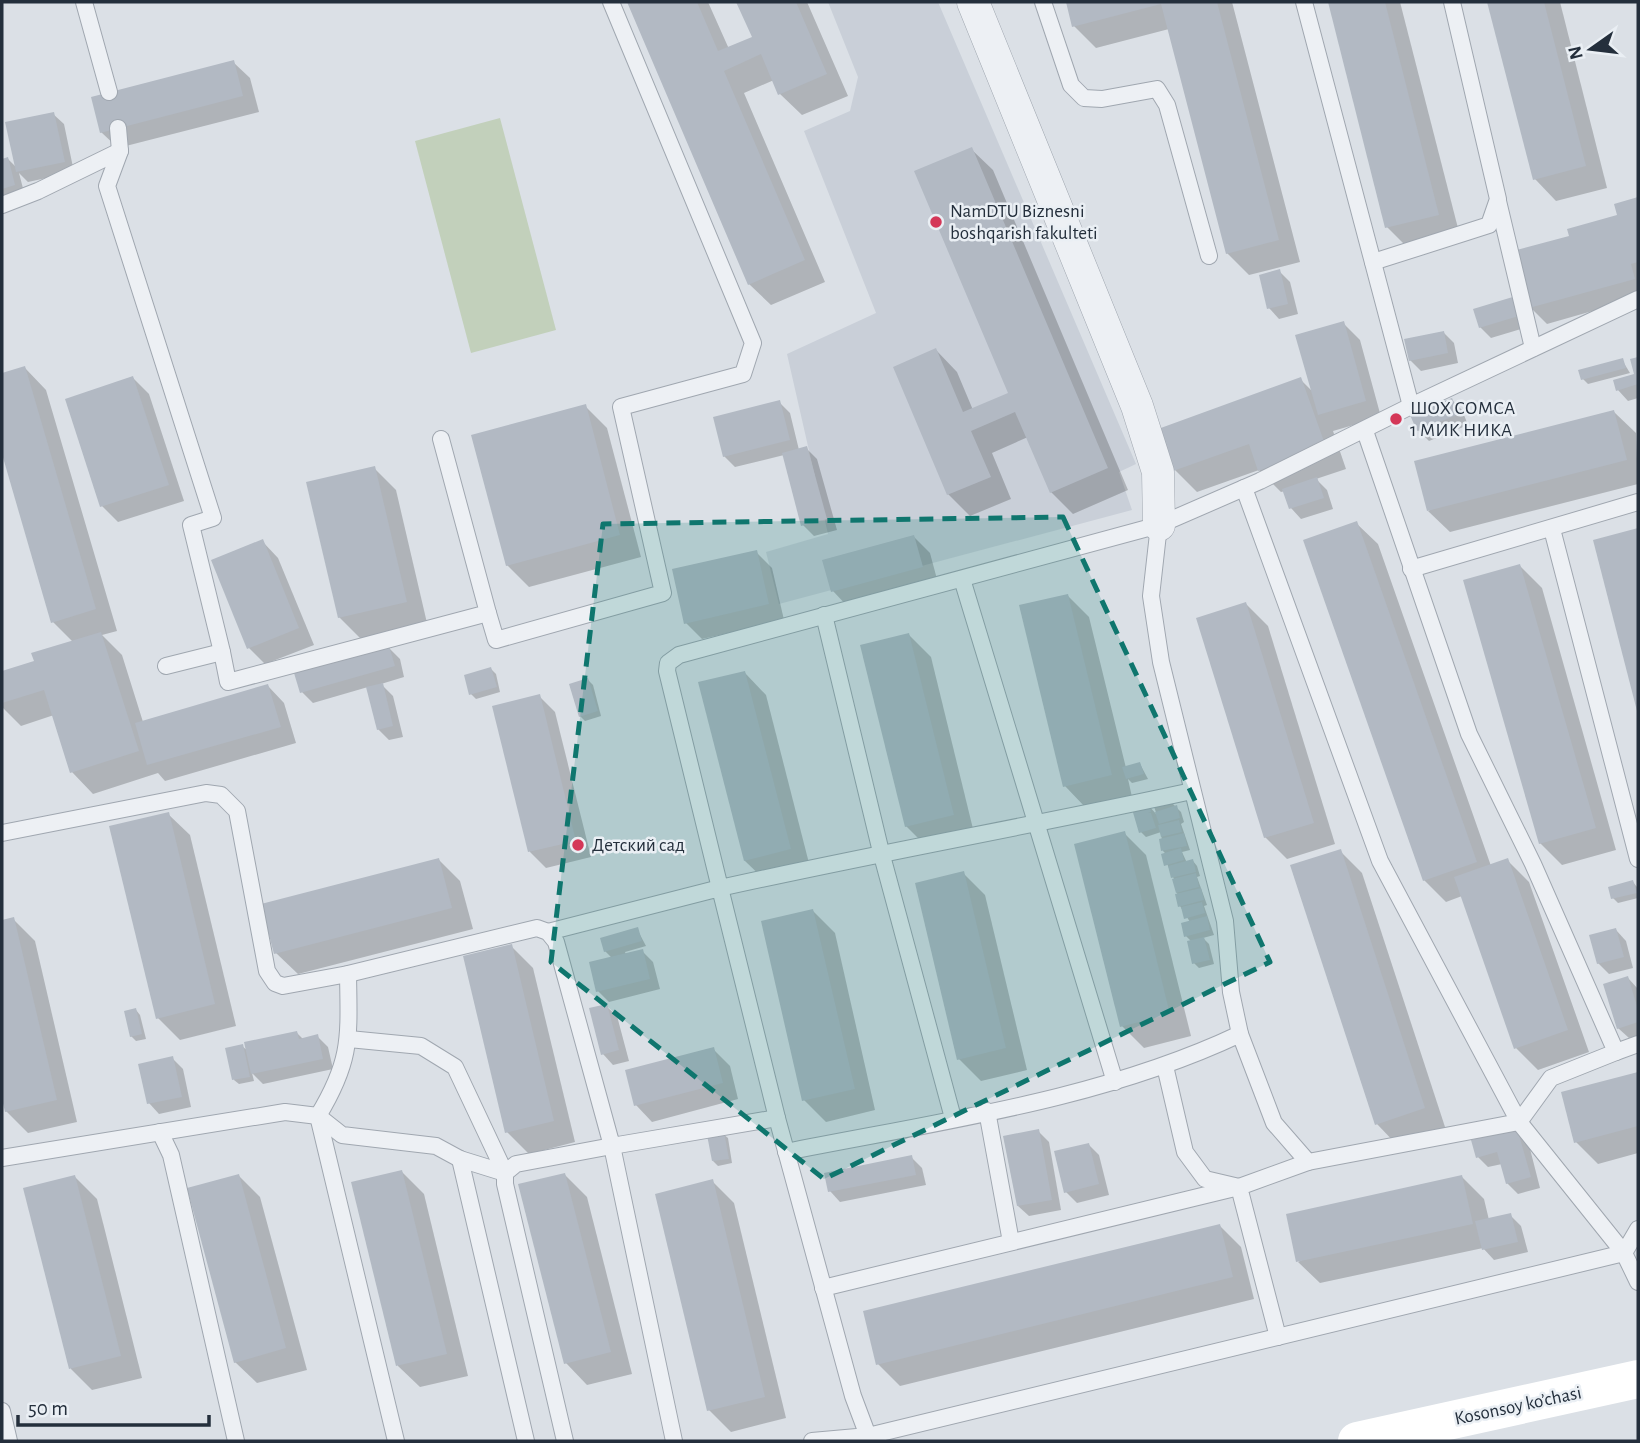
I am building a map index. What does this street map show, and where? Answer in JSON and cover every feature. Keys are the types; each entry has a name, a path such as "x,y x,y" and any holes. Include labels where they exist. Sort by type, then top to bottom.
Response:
{"main road":[{"name":"Kosonsoy ko’chasi","path":"1357,1441 1638,1379"}],"street":[{"path":"972,2 1137,406 1158,472 1159,524"}],"lane":[{"path":"84,2 109,92"},
{"path":"442,439 496,640 663,593 621,407 743,374 753,343 611,2"},
{"path":"1043,2 1071,85 1084,98 1102,99 1157,89 1167,106 1209,256"},
{"path":"1304,2 1411,406"},
{"path":"1452,2 1533,348"},
{"path":"118,128 120,151 107,186 213,518 191,525 228,682 488,612"},
{"path":"2,205 38,191 120,151"},
{"path":"1373,262 1489,225 1497,199"},
{"path":"869,1438 853,1396 786,1152 667,671 668,663 679,655 962,579 1107,536 1159,524 1244,488 1638,299"},
{"path":"1365,431 1469,734 1533,864 1616,1052"},
{"path":"1244,488 1380,861 1519,1122 1624,1253 1638,1283"},
{"path":"1411,569 1638,502"},
{"path":"1159,524 1151,596 1161,662 1226,921 1231,992 1240,1034 1274,1123 1308,1162"},
{"path":"1552,529 1638,859"},
{"path":"962,579 1115,1082"},
{"path":"824,615 881,852 954,1118"},
{"path":"166,666 222,652"},
{"path":"548,932 720,888 881,852 1035,825 1192,791"},
{"path":"2,833 206,793 221,794 237,811 267,971 275,983 283,986 348,974 537,928 548,932 556,942 611,1146 674,1441"},
{"path":"348,974 349,1039 339,1081 318,1116 396,1441"},
{"path":"786,1152 1115,1082 1165,1066 1240,1034"},
{"path":"349,1039 421,1046 455,1068 505,1173 505,1184 565,1441"},
{"path":"824,1289 1239,1186 1308,1162 1519,1122 1551,1078 1638,1044"},
{"path":"1165,1066 1185,1152 1205,1180 1239,1186"},
{"path":"987,1111 1011,1242"},
{"path":"2,1158 285,1112 318,1116 342,1135 436,1146 460,1159 505,1173"},
{"path":"505,1173 516,1164 778,1118"},
{"path":"160,1132 171,1155 236,1441"},
{"path":"460,1159 526,1441"},
{"path":"1239,1186 1278,1337"},
{"path":"812,1441 869,1438 1624,1253 1637,1229"},
{"path":"2,1411 9,1441"}],"highlighted area":[{"path":"1063,517 1270,962 824,1179 551,962 603,524"}],"shaded area":[{"name":"NamDTU Biznesni boshqarish fakulteti","path":"828,2 938,2 1136,464 1119,472 1132,510 779,604 766,552 828,534 787,354 876,313 804,131 850,111 858,77"}],"green space":[{"path":"500,118 556,330 471,353 415,141"}],"building":[{"path":"627,2 697,2 718,51 752,37 736,2 796,2 827,74 778,95 761,54 724,71 805,260 748,285"},
{"path":"1066,2 1217,2 1279,240 1226,254 1161,4 1072,27"},
{"path":"1328,2 1385,2 1439,215 1385,228"},
{"path":"1487,2 1544,2 1586,166 1533,180"},
{"path":"234,60 243,96 100,133 91,97"},
{"path":"54,112 65,162 16,172 5,122"},
{"path":"972,147 1108,468 1050,493 1015,412 971,431 991,477 947,495 893,367 936,348 963,412 1008,393 914,171"},
{"path":"8,157 15,185 2,189 2,159"},
{"path":"1638,197 1638,262 1631,264 1635,279 1529,308 1513,251 1569,236 1567,229 1617,215 1614,204"},
{"path":"1280,269 1288,304 1267,309 1259,275"},
{"path":"1516,296 1522,315 1479,328 1473,309"},
{"path":"1344,321 1366,401 1318,415 1295,335"},
{"path":"1444,331 1448,353 1409,361 1404,339"},
{"path":"1638,357 1638,384 1616,391 1613,380 1634,374 1630,359"},
{"path":"1623,358 1626,368 1581,380 1578,370"},
{"path":"25,366 96,609 51,623 2,454 2,373"},
{"path":"133,376 169,485 100,507 65,399"},
{"path":"1301,377 1326,447 1258,471 1249,444 1173,471 1158,429"},
{"path":"1452,398 1459,414 1417,431 1410,415"},
{"path":"780,400 790,440 723,457 713,417"},
{"path":"586,404 620,535 506,566 471,435"},
{"path":"1614,410 1627,460 1427,511 1414,461"},
{"path":"807,446 827,519 801,526 782,453"},
{"path":"375,466 407,602 338,618 306,482"},
{"path":"1317,477 1324,498 1289,509 1282,489"},
{"path":"1357,521 1477,862 1423,881 1303,540"},
{"path":"1638,528 1638,711 1637,711 1593,540"},
{"path":"914,535 923,567 831,592 822,560"},
{"path":"263,539 299,628 247,649 211,560"},
{"path":"757,550 769,604 684,624 672,569"},
{"path":"1520,564 1596,828 1539,844 1463,580"},
{"path":"1068,594 1112,775 1063,787 1019,605"},
{"path":"1246,602 1314,823 1264,838 1196,618"},
{"path":"101,632 139,751 70,773 44,690 2,703 2,671 34,661 31,653"},
{"path":"909,633 954,815 905,827 860,645"},
{"path":"389,646 395,666 300,693 294,673"},
{"path":"491,667 497,687 469,695 464,675"},
{"path":"745,671 791,849 744,861 698,682"},
{"path":"588,678 598,711 579,717 569,684"},
{"path":"383,683 393,726 377,730 366,687"},
{"path":"268,684 281,727 147,765 135,723"},
{"path":"540,694 576,841 528,852 492,706"},
{"path":"1140,762 1144,774 1126,779 1122,767"},
{"path":"1149,804 1151,812 1148,813 1151,813 1156,828 1139,833 1132,809"},
{"path":"1177,805 1180,818 1159,824 1155,812"},
{"path":"169,812 215,1004 156,1019 109,826"},
{"path":"1179,820 1182,832 1161,837 1158,825"},
{"path":"1125,831 1170,1014 1120,1027 1074,844"},
{"path":"1184,833 1187,846 1161,851 1159,839"},
{"path":"1181,848 1184,860 1164,866 1161,854"},
{"path":"1341,849 1425,1108 1375,1125 1290,865"},
{"path":"439,858 452,908 274,954 261,904"},
{"path":"1508,858 1568,1030 1514,1049 1454,877"},
{"path":"1193,859 1196,872 1171,878 1168,866"},
{"path":"964,871 1006,1048 957,1060 915,883"},
{"path":"1196,873 1199,887 1176,893 1172,879"},
{"path":"1633,880 1637,893 1611,899 1608,887"},
{"path":"1201,888 1204,900 1178,907 1175,894"},
{"path":"1202,902 1205,913 1184,919 1181,907"},
{"path":"813,909 855,1089 802,1101 761,921"},
{"path":"1207,916 1210,930 1184,937 1181,923"},
{"path":"14,917 57,1100 5,1112 2,1099 2,920"},
{"path":"638,927 642,941 604,952 600,938"},
{"path":"1616,928 1624,957 1597,964 1589,935"},
{"path":"1204,937 1210,960 1192,964 1187,941"},
{"path":"512,944 554,1121 505,1133 463,956"},
{"path":"643,949 650,979 596,992 589,962"},
{"path":"1628,976 1638,1010 1638,1022 1617,1029 1603,984"},
{"path":"607,1004 619,1050 601,1055 589,1008"},
{"path":"136,1008 142,1034 130,1037 124,1011"},
{"path":"297,1031 299,1039 318,1034 323,1059 251,1074 244,1042"},
{"path":"243,1044 250,1077 232,1080 225,1048"},
{"path":"714,1047 723,1083 634,1106 625,1070"},
{"path":"173,1056 182,1097 147,1104 138,1064"},
{"path":"1638,1072 1638,1126 1574,1143 1561,1092"},
{"path":"1517,1128 1531,1177 1506,1184 1497,1152 1476,1158 1471,1140"},
{"path":"1039,1129 1052,1200 1017,1206 1003,1136"},
{"path":"724,1132 729,1159 712,1161 707,1135"},
{"path":"1089,1143 1099,1184 1064,1193 1054,1151"},
{"path":"912,1155 916,1175 828,1192 824,1173"},
{"path":"402,1170 447,1354 396,1366 351,1182"},
{"path":"565,1173 611,1352 564,1364 518,1184"},
{"path":"239,1174 286,1348 234,1363 187,1188"},
{"path":"75,1175 121,1356 69,1369 23,1188"},
{"path":"1462,1175 1473,1224 1296,1262 1286,1214"},
{"path":"713,1179 765,1397 707,1411 655,1194"},
{"path":"1511,1213 1518,1242 1482,1250 1475,1221"},
{"path":"1220,1224 1233,1277 876,1365 863,1311"}],"place":[{"name":"NamDTU Biznesni boshqarish fakulteti","path":"936,222"},
{"name":"ШОХ СОМСА 1 МИК НИКА","path":"1396,419"},
{"name":"Детский сад","path":"578,845"}]}
